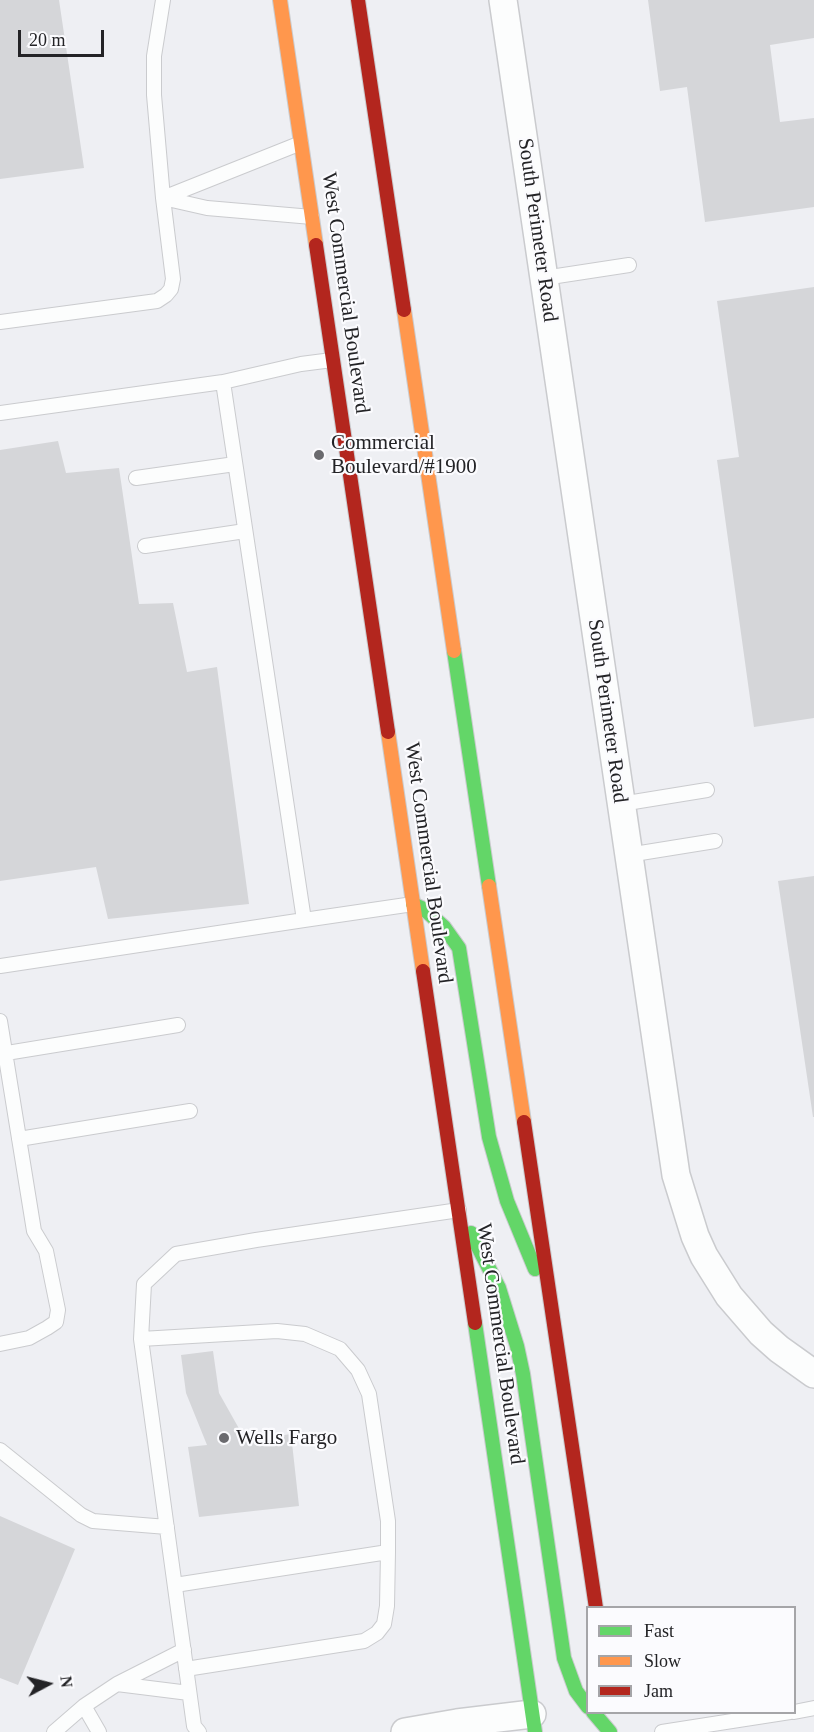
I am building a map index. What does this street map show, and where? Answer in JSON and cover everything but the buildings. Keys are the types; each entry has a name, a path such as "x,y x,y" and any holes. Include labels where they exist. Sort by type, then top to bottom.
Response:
{"highway":[{"name":"West Commercial Boulevard","path":"280,0 413,904 538,1726"},
{"path":"358,0 555,1318 596,1606"},
{"path":"413,904 424,909 444,927 459,948 489,1137 507,1201 555,1318"},
{"path":"459,1210 499,1288 517,1346 564,1658 576,1691 586,1704"},
{"path":"593,1714 612,1732"},
{"path":"611,1714 612,1732"}],"street":[{"name":"South Perimeter Road","path":"503,0 672,1151 687,1215 704,1256 729,1296 778,1349 814,1374"},
{"path":"405,1732 440,1725 538,1726"}],"lane":[{"path":"0,322 157,301 171,289 173,279 163,198 154,85 154,56 163,0"},
{"path":"163,198 302,143"},
{"path":"163,198 207,208 312,217"},
{"path":"544,278 629,265"},
{"path":"0,413 223,382 333,359"},
{"path":"223,382 303,920"},
{"path":"136,478 235,464"},
{"path":"145,546 245,531"},
{"path":"621,804 707,790"},
{"path":"628,855 715,841"},
{"path":"0,966 413,904"},
{"path":"0,1021 3,1054 34,1231 45,1251 58,1310 56,1322 47,1328 29,1338 0,1344"},
{"path":"3,1054 177,1025"},
{"path":"19,1139 189,1111"},
{"path":"199,1732 194,1726 189,1693 141,1339 144,1284 176,1254 459,1210"},
{"path":"141,1339 277,1331 305,1334 339,1349 358,1370 369,1394 388,1521 387,1606 384,1624 377,1633 364,1641 186,1669"},
{"path":"0,1450 81,1515 93,1521 167,1527"},
{"path":"175,1585 388,1552"},
{"path":"54,1732 84,1706 117,1684 184,1650"},
{"path":"117,1684 189,1693"},
{"path":"84,1706 99,1732"},
{"path":"796,1711 814,1708"},
{"path":"662,1732 739,1727 785,1714"}],"traffic: fast":[{"path":"454,651 489,886"},
{"path":"413,904 424,909 444,927 459,948 489,1137 507,1201 535,1269"},
{"path":"471,1233 499,1288 517,1346 564,1658 576,1691 586,1704"},
{"path":"475,1323 535,1732"},
{"path":"595,1714 610,1732"}],"traffic: slow":[{"path":"280,0 316,245"},
{"path":"404,310 454,651"},
{"path":"388,732 423,971"},
{"path":"489,886 524,1122"}],"traffic: jam":[{"path":"358,0 404,310"},
{"path":"316,245 388,732"},
{"path":"423,971 475,1323"},
{"path":"524,1122 596,1606"}],"place":[{"name":"Commercial Boulevard/#1900","path":"319,455"},
{"name":"Wells Fargo","path":"224,1438"}]}
